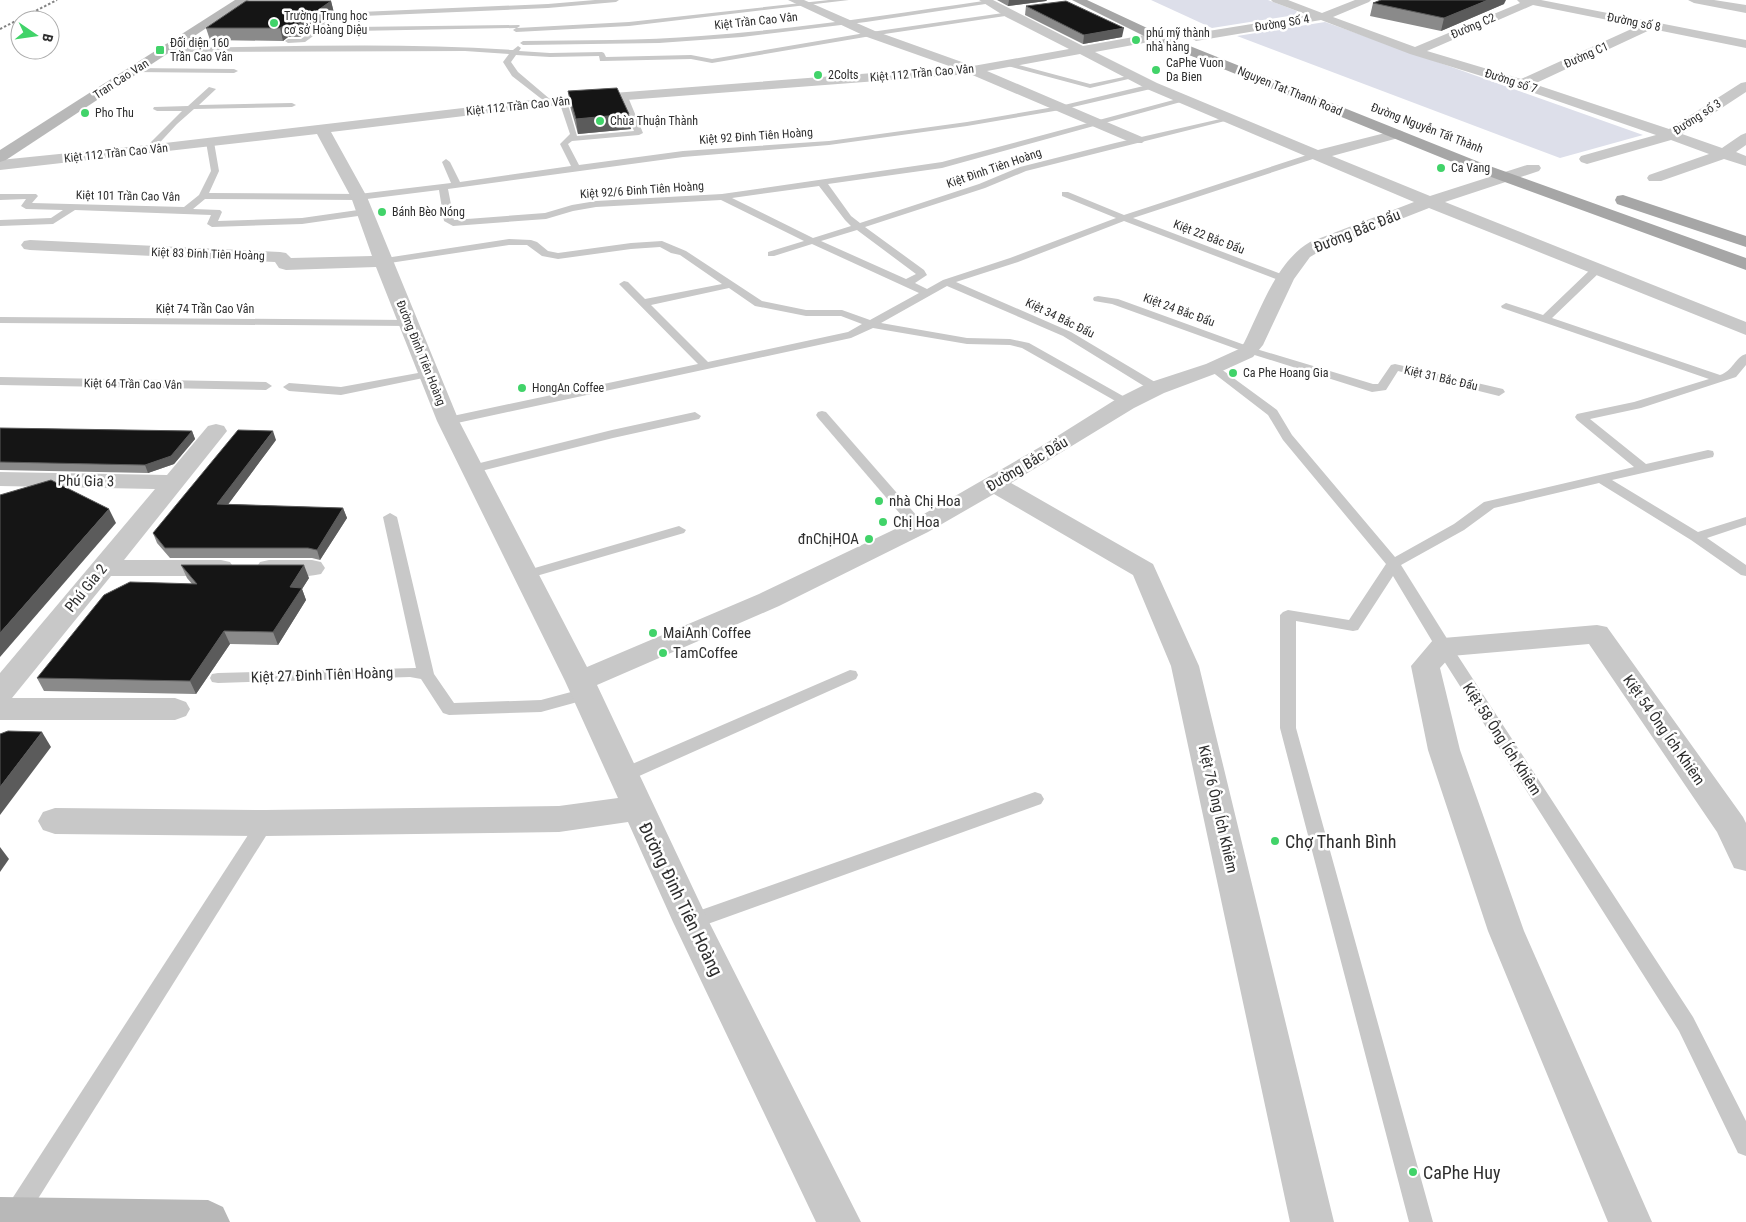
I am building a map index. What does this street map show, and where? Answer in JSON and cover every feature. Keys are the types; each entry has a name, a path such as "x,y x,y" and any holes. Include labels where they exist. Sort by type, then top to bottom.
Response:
{"main road":[{"name":"Tran Cao Van","path":"0,157 243,0"},
{"name":"Nguyen Tat Thanh Road","path":"1080,1 1156,37 1397,134 1506,168"},
{"path":"1156,37 1179,32 1223,48"},
{"path":"1506,168 1746,264"},
{"path":"1609,195 1746,242"},
{"path":"6,1219 208,1222"}],"street":[{"name":"Đường số 7","path":"1277,0 1415,51 1522,84 1746,161"},
{"name":"Đường Số 4","path":"1196,37 1321,17 1365,0"},
{"path":"1694,0 1746,10"},
{"path":"1722,0 1746,4"},
{"name":"Đường Bắc Đẩu","path":"988,1 1014,12 1079,50 1184,100 1316,156 1746,330"},
{"path":"1063,4 1080,1"},
{"name":"Đường số 8","path":"1527,1 1746,44"},
{"name":"Đường C2","path":"1415,51 1527,1"},
{"path":"800,3 871,34 972,70 1137,140"},
{"name":"Đường C1","path":"1522,84 1651,25"},
{"name":"Kiệt 112 Trần Cao Vân","path":"0,165 148,150 548,102 972,70 1156,37"},
{"name":"Đường số 3","path":"1587,159 1669,136 1746,86"},
{"name":"Đường Đinh Tiên Hoàng","path":"321,128 362,204 448,421 583,688 691,922 839,1222"},
{"path":"1316,156 1397,134"},
{"path":"1655,178 1723,154 1746,138"},
{"name":"Đường Bắc Đẩu","path":"583,688 769,600 919,526 995,484 1126,403 1156,388 1213,368 1249,350 1285,279 1304,253 1316,246 1429,202 1506,168 1541,171"},
{"name":"Kiệt 83 Đinh Tiên Hoàng","path":"30,246 280,257 286,264 383,261"},
{"name":"Phú Gia 2","path":"0,693 172,482 216,431"},
{"name":"Phú Gia 3","path":"0,479 172,482"},
{"name":"Kiệt 76 Ông Ích Khiêm","path":"995,484 1144,570 1186,666 1312,1222"},
{"path":"102,568 312,568"},
{"name":"Kiệt 54 Ông Ích Khiêm","path":"1443,647 1597,634 1739,826 1746,858"},
{"path":"1443,647 1426,666 1444,750 1506,931 1630,1222"},
{"path":"0,709 175,710"},
{"path":"55,821 265,823 559,819 637,808"}],"lane":[{"path":"246,41 303,41 337,15 533,7 616,0"},
{"name":"Kiệt Trần Cao Vân","path":"354,29 520,23 629,24 800,3 846,0"},
{"name":"Kiệt Trần Cao Vân","path":"523,42 660,40 742,34 847,22 988,1"},
{"path":"533,7 520,23 516,36 523,42 507,62 515,74 548,102"},
{"path":"165,50 465,49 514,53 602,54 603,59 691,57 712,61 1014,12"},
{"path":"179,41 198,41"},
{"path":"1007,63 1090,86 1133,77"},
{"path":"134,70 186,73 234,71"},
{"name":"Kiệt 92 Đinh Tiên Hoàng","path":"362,204 443,186 576,167 683,154 829,142 1060,108 1152,86"},
{"path":"148,150 174,122 212,89"},
{"path":"576,167 564,142 570,139 640,133 624,96"},
{"path":"722,197 942,165 1184,100"},
{"path":"564,101 574,134 570,139"},
{"path":"157,109 292,105"},
{"name":"Kiệt Đinh Tiên Hoàng","path":"771,254 982,186 1023,169 1229,119"},
{"path":"203,196 215,171 210,142"},
{"path":"448,421 707,367 851,334 947,282 1014,260 1124,218 1316,156"},
{"path":"446,162 457,185"},
{"path":"822,183 841,211 857,227 922,275 906,283"},
{"name":"Kiệt 92/6 Đinh Tiên Hoàng","path":"443,186 450,221 454,223 528,218 596,204 722,197"},
{"name":"Kiệt 22 Bắc Đẩu","path":"1065,194 1285,279"},
{"name":"Kiệt 101 Trần Cao Vân","path":"0,197 33,196 26,206 186,210 203,196 362,204"},
{"path":"722,197 812,241 928,292"},
{"path":"186,210 185,212 217,212 212,224 302,221 362,204"},
{"path":"0,223 53,221 73,207"},
{"path":"383,261 509,242 528,242 534,244 545,254 558,256 631,246 662,244 674,251 683,253 759,304 806,313 842,313 871,324 967,341 1010,342 1025,345 1126,403"},
{"path":"1545,319 1596,270"},
{"name":"Kiệt 34 Bắc Đẩu","path":"947,282 1067,334 1156,388"},
{"path":"624,284 707,367"},
{"path":"643,303 730,285"},
{"name":"Kiệt 24 Bắc Đẩu","path":"1098,299 1114,301 1249,350"},
{"path":"1506,306 1721,379"},
{"name":"Kiệt 74 Trần Cao Vân","path":"0,320 409,323"},
{"name":"Kiệt 31 Bắc Đẩu","path":"1249,350 1372,388 1382,387 1395,367 1499,392"},
{"path":"1644,469 1580,417 1637,405 1721,379 1732,375 1746,357"},
{"name":"Kiệt 58 Ông Ích Khiêm","path":"1213,368 1273,413 1287,437 1393,564 1443,647 1686,1024 1746,1145"},
{"path":"289,387 347,390 429,374"},
{"name":"Kiệt 64 Trần Cao Vân","path":"0,381 266,386"},
{"path":"822,415 919,526"},
{"path":"473,469 612,434 695,416"},
{"path":"1421,1222 1288,728 1288,615 1353,626 1393,564 1459,527 1489,505 1708,454"},
{"path":"1601,479 1696,537 1746,572"},
{"path":"390,517 426,675 449,709 541,706 583,688"},
{"path":"1696,537 1746,521"},
{"path":"526,575 680,530"},
{"name":"Kiệt 27 Đinh Tiên Hoàng","path":"218,678 410,672 426,675"},
{"path":"622,776 850,675"},
{"path":"691,922 1035,799"},
{"path":"6,1219 265,823"}],"shaded area":[{"path":"1151,0 1268,0 1297,11 1295,15 1212,28"},
{"path":"1325,22 1643,135 1560,158 1237,36"}],"building":[{"path":"1381,0 1488,0 1444,18 1373,3"},
{"path":"246,1 331,1 297,25 285,25 280,28 206,28"},
{"path":"1066,1 1124,28 1084,35 1026,6"},
{"path":"617,88 629,114 576,119 568,91"},
{"path":"0,428 192,431 171,456 145,465 0,462"},
{"path":"238,430 273,431 217,504 343,508 317,550 308,548 165,548 153,533"},
{"path":"51,480 109,509 0,633 0,495"},
{"path":"181,565 304,565 290,587 302,588 273,632 224,631 190,681 37,678 104,595 130,582 197,584"},
{"path":"8,731 42,732 0,787 0,734"}],"railway":[{"path":"0,29 57,0"}],"place":[{"name":"Trường Trung học cơ sở Hoàng Diệu","path":"274,23"},
{"name":"phú mỹ thành nhà hàng","path":"1136,40"},
{"name":"Đối diện 160 Trần Cao Vân","path":"160,50"},
{"name":"CaPhe Vuon Da Bien","path":"1156,70"},
{"name":"2Colts","path":"818,75"},
{"name":"Pho Thu","path":"85,113"},
{"name":"Chùa Thuận Thành","path":"600,121"},
{"name":"Ca Vang","path":"1441,168"},
{"name":"Bánh Bèo Nóng","path":"382,212"},
{"name":"Ca Phe Hoang Gia","path":"1233,373"},
{"name":"HongAn Coffee","path":"522,388"},
{"name":"nhà Chị Hoa","path":"879,501"},
{"name":"Chị Hoa","path":"883,522"},
{"name":"đnChịHOA","path":"869,539"},
{"name":"MaiAnh Coffee","path":"653,633"},
{"name":"TamCoffee","path":"663,653"},
{"name":"Chợ Thanh Bình","path":"1275,841"},
{"name":"CaPhe Huy","path":"1413,1172"}]}
